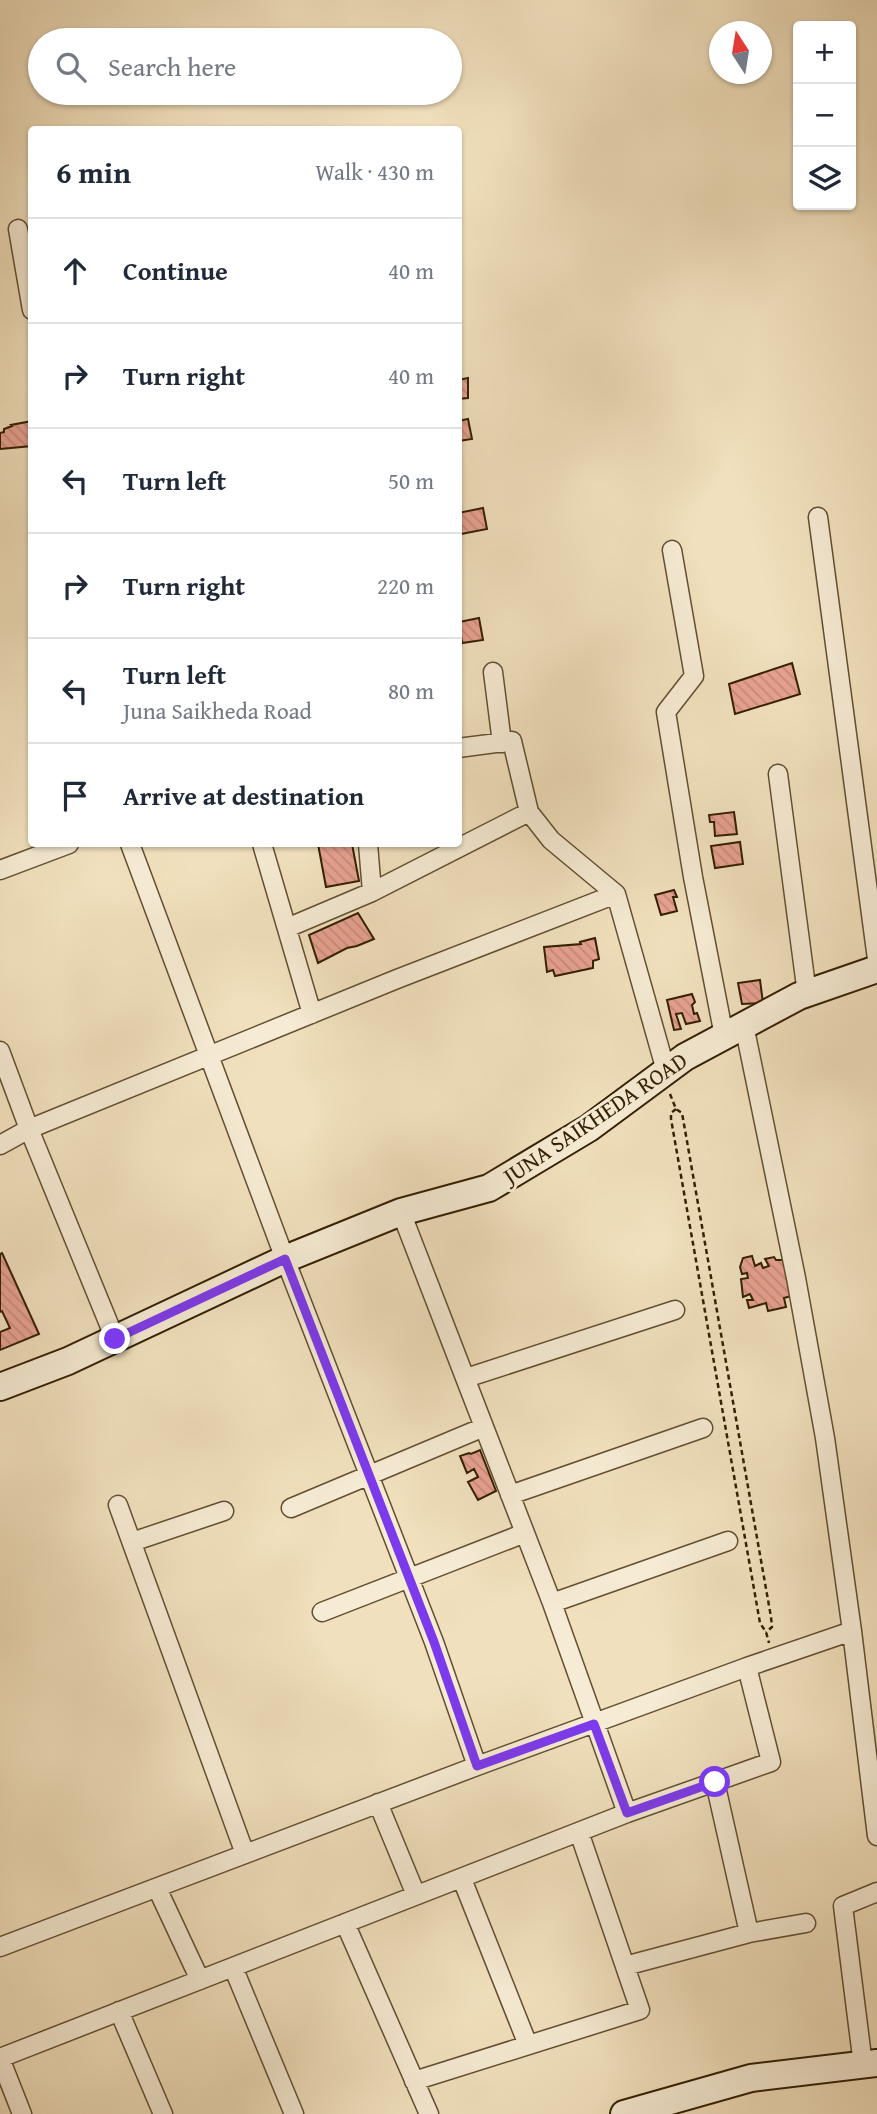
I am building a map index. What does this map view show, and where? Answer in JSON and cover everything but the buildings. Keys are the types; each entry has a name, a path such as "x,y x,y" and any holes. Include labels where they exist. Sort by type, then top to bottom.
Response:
{"main road":[{"name":"JUNA SAIKHEDA ROAD","path":"0,1387 68,1361 285,1259 401,1212 489,1188 589,1128 685,1057 807,994 877,970"},
{"path":"624,2114 751,2078 870,2064"}],"street":[{"path":"18,229 28,287"},
{"path":"818,517 877,959"},
{"path":"672,550 694,676 666,712 694,877 796,1278 825,1438 877,1836"},
{"path":"493,672 502,743"},
{"path":"462,748 512,741 529,812 551,840 616,894 664,1072"},
{"path":"778,774 807,994"},
{"path":"462,846 529,812"},
{"path":"0,870 61,847"},
{"path":"131,847 285,1259 409,1578 477,1766"},
{"path":"263,847 312,1014"},
{"path":"368,847 372,892"},
{"path":"287,928 372,892 460,847"},
{"path":"0,1145 29,1129 616,894"},
{"path":"0,1051 115,1339"},
{"path":"401,1212 552,1603 627,1813"},
{"path":"466,1378 675,1310"},
{"path":"291,1508 484,1427"},
{"path":"510,1494 703,1428"},
{"path":"118,1505 245,1854"},
{"path":"132,1542 224,1511"},
{"path":"322,1612 525,1533"},
{"path":"552,1603 728,1541"},
{"path":"0,1947 477,1766 852,1631"},
{"path":"22,2114 0,2058 627,1813 771,1762 747,1667"},
{"path":"715,1782 749,1933"},
{"path":"379,1803 416,1895"},
{"path":"414,2081 640,2010 579,1832"},
{"path":"462,1879 528,2045"},
{"path":"157,1888 200,1980"},
{"path":"870,2064 843,1906 877,1892"},
{"path":"345,1923 429,2114"},
{"path":"625,1966 749,1933 806,1923"},
{"path":"233,1967 294,2114"},
{"path":"119,2011 163,2114"}],"path":[{"path":"664,1072 676,1109 682,1113 772,1627 766,1632"},
{"path":"676,1109 671,1113 671,1119 760,1623 766,1632 772,1659"}],"route":[{"path":"115,1339 285,1259 434,1642 477,1766 594,1724 627,1813 715,1782"}]}
